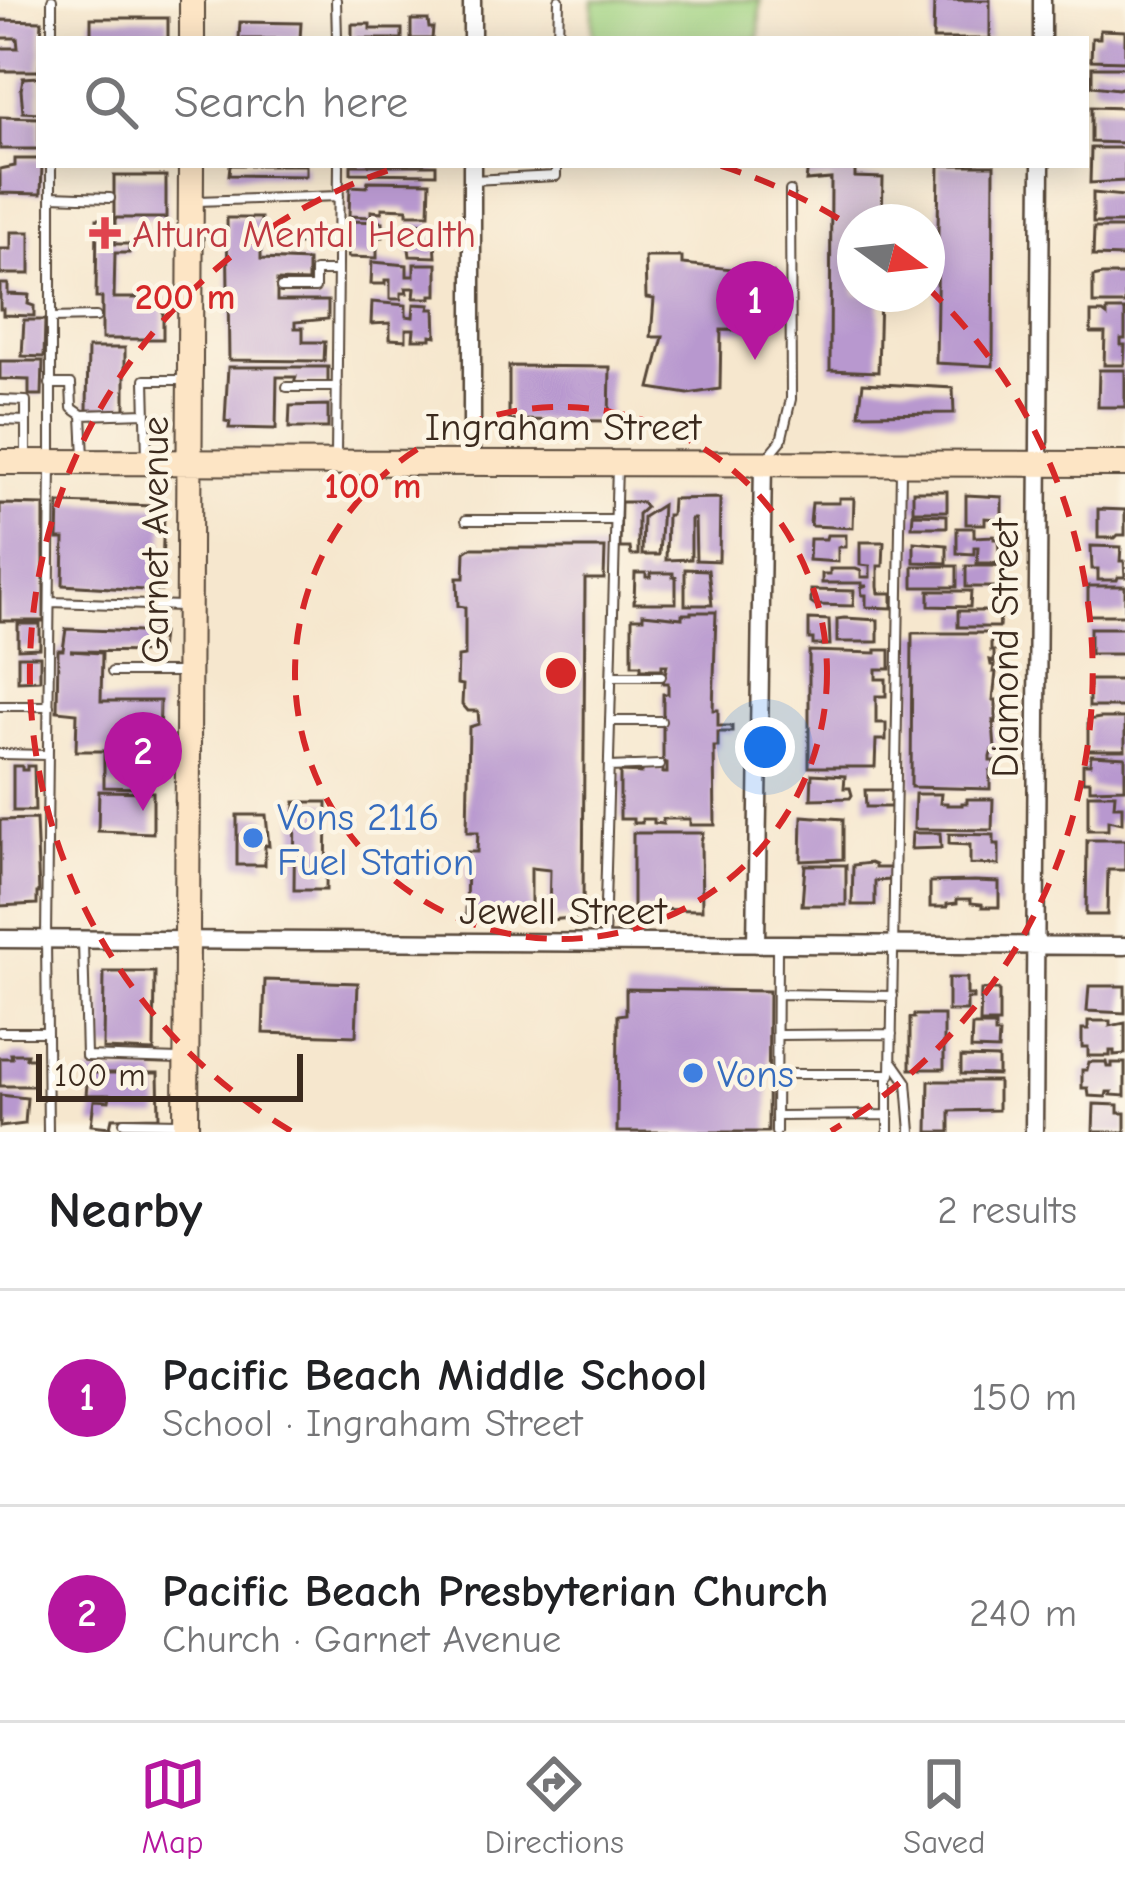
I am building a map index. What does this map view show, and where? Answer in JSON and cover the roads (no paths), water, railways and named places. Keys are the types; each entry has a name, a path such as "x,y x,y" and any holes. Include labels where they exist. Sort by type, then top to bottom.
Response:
{"main road":[{"path":"192,0 192,36"},
{"name":"Garnet Avenue","path":"186,1128 191,168"},
{"name":"Ingraham Street","path":"26,462 1125,464"}],"street":[{"path":"472,0 472,36"},
{"path":"1042,0 1042,36"},
{"name":"Diamond Street","path":"1034,1132 1041,168"},
{"path":"472,173 472,461"},
{"path":"756,944 763,462"},
{"name":"Jewell Street","path":"0,939 1125,946"}],"lane":[{"path":"52,0 52,36"},
{"path":"336,0 337,36"},
{"path":"558,36 559,0"},
{"path":"26,462 50,383 51,168"},
{"path":"336,464 339,168"},
{"path":"472,173 556,176 556,168"},
{"path":"763,462 781,441 790,399 790,191"},
{"path":"51,196 110,198"},
{"path":"192,201 340,196"},
{"path":"271,239 339,240"},
{"path":"281,288 314,288 315,272 338,272"},
{"path":"51,318 96,317"},
{"path":"147,463 145,380 191,380"},
{"path":"50,383 71,384 72,408 82,415 146,413"},
{"path":"286,387 337,387"},
{"path":"0,400 26,400 26,462 50,602 48,1132"},
{"path":"82,415 84,462"},
{"path":"0,420 26,421"},
{"path":"888,1132 901,462"},
{"path":"604,943 617,463"},
{"path":"466,520 616,520"},
{"path":"50,602 190,606"},
{"path":"112,672 190,672"},
{"path":"611,676 661,676"},
{"path":"0,706 49,706"},
{"path":"610,721 661,721"},
{"path":"0,754 48,755"},
{"path":"609,767 660,765"},
{"path":"83,940 86,1056 187,1059"},
{"path":"776,1132 777,944"},
{"path":"777,994 893,996"},
{"path":"0,1032 47,1032"},
{"path":"777,1035 892,1034"},
{"path":"892,1061 907,1082 910,1132"},
{"path":"777,1074 890,1074"},
{"path":"776,1116 888,1115"},
{"path":"124,1122 186,1128"}],"place":[{"name":"Altura Mental Health","path":"105,233"},
{"name":"Pacific Beach Middle School","path":"755,360"},
{"name":"Pacific Beach Presbyterian Church","path":"143,811"},
{"name":"Vons 2116 Fuel Station","path":"253,838"},
{"name":"Vons","path":"693,1073"}]}
